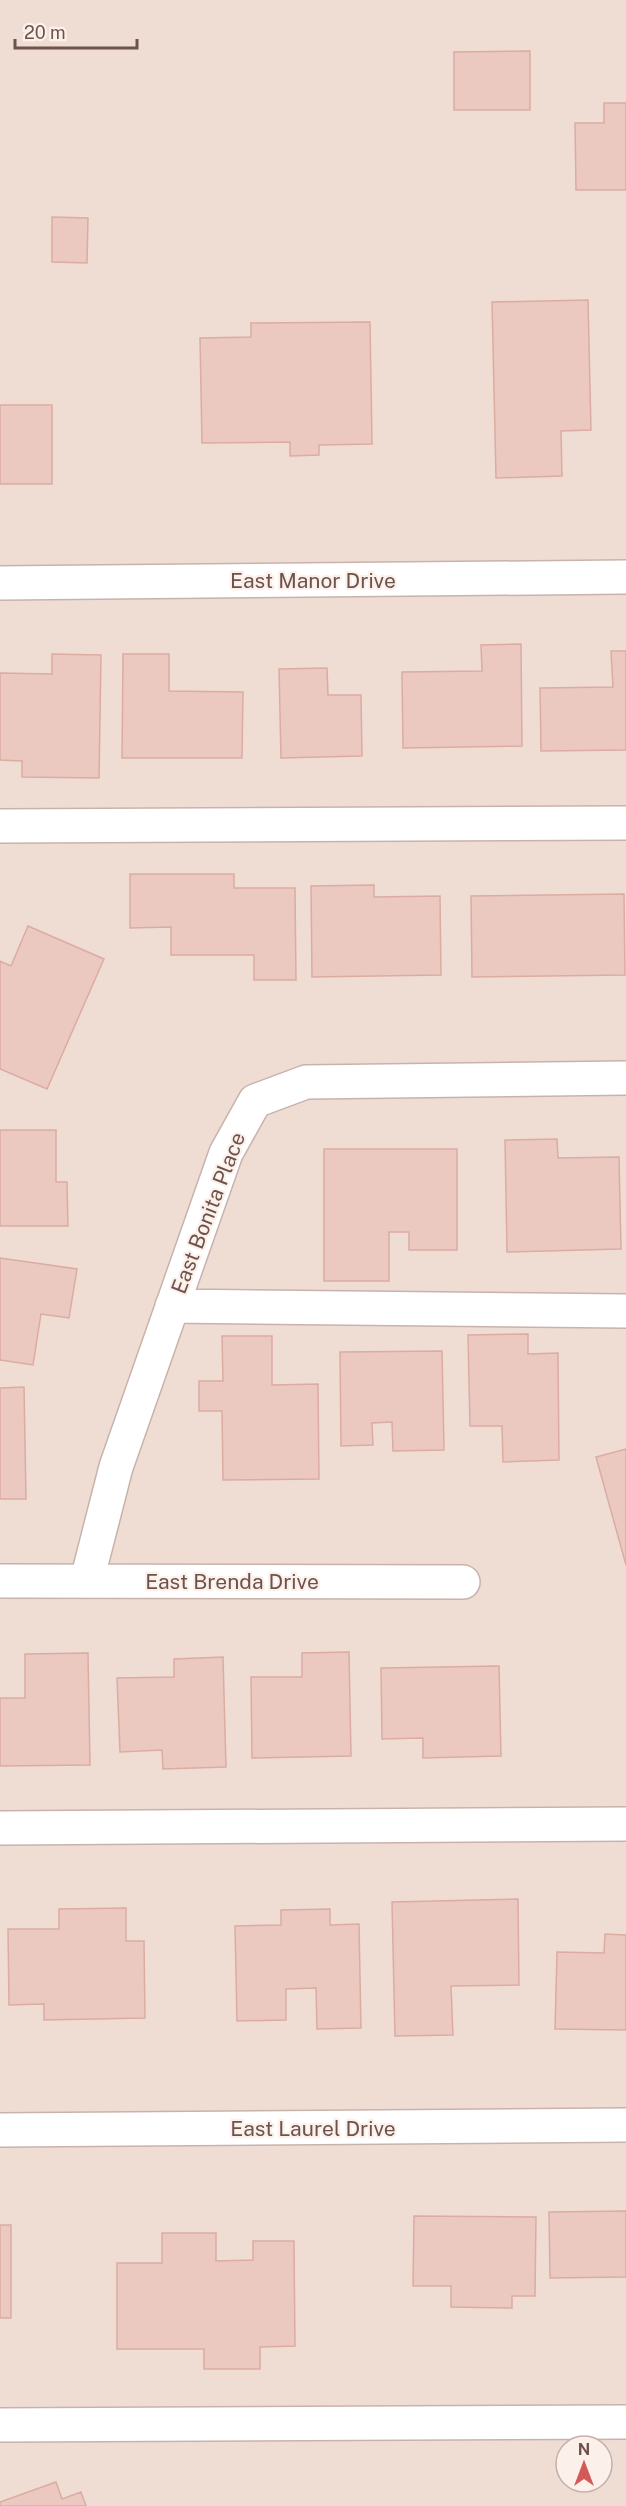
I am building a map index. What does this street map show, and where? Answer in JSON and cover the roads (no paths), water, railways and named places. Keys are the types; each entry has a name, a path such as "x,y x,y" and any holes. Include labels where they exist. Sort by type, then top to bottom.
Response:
{"street":[{"name":"East Manor Drive","path":"0,583 626,578"},
{"path":"0,826 626,823"},
{"name":"East Bonita Place","path":"87,1580 116,1467 172,1306 226,1153 255,1101 306,1082 626,1078"},
{"path":"172,1306 626,1311"},
{"name":"East Brenda Drive","path":"0,1581 463,1582"},
{"path":"0,1828 626,1824"},
{"name":"East Laurel Drive","path":"0,2130 626,2125"},
{"path":"0,2425 626,2422"}]}
